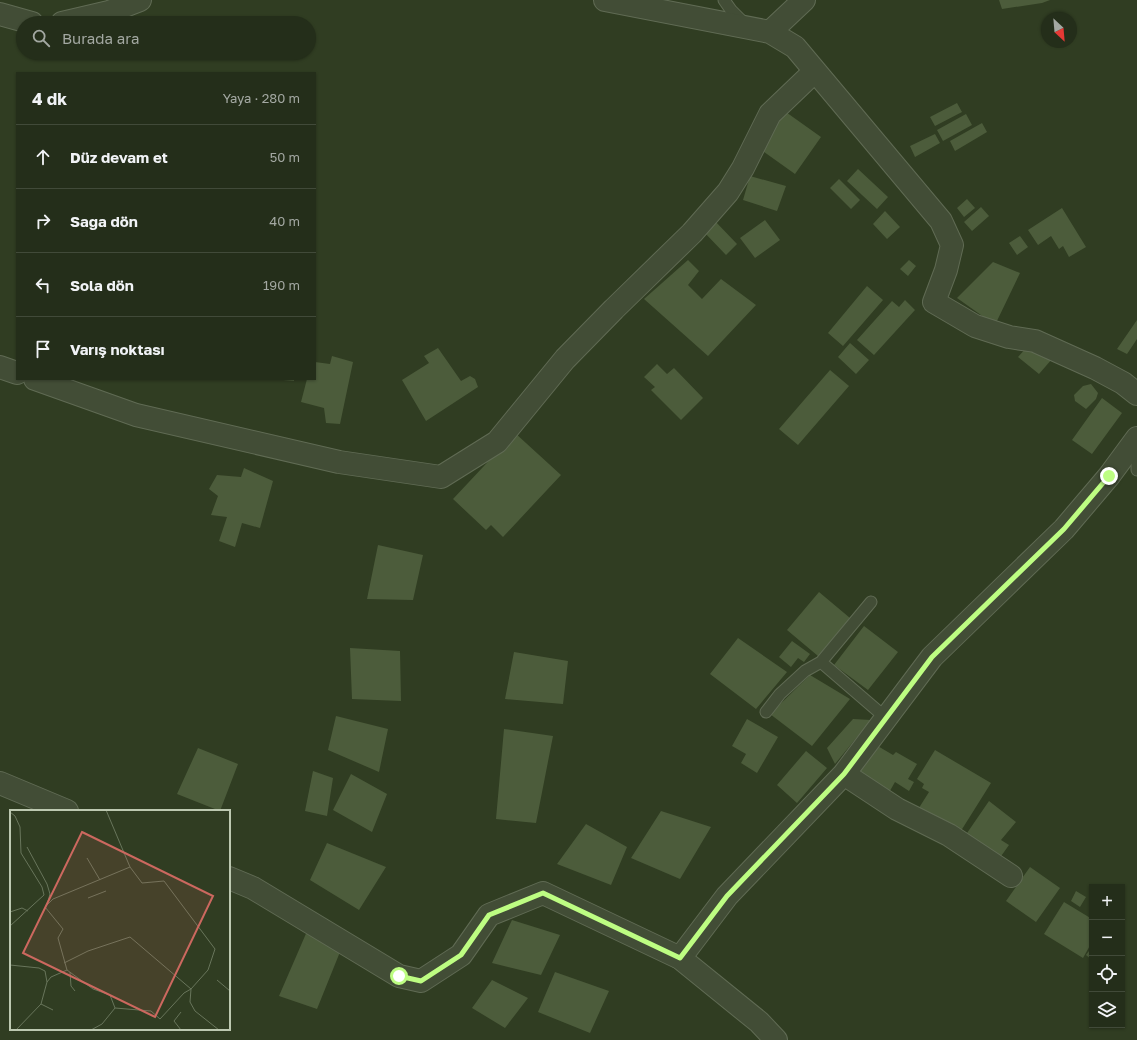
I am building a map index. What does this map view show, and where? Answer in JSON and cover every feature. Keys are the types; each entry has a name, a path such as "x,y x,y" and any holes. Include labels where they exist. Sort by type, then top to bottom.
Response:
{"street":[{"path":"92,16 109,12 140,0"},
{"path":"605,0 760,30 795,48 941,220 952,245 946,270 934,302 975,326 1009,337 1034,341 1096,368 1123,383 1137,394"},
{"path":"760,30 804,0"},
{"path":"0,14 16,18"},
{"path":"38,380 136,414 339,462 441,477 497,442 565,360 614,309 692,233 728,192 743,168 770,114 815,70"},
{"path":"0,367 16,373"},
{"path":"680,958 727,896 844,774 932,657 1064,529 1109,476 1137,438"},
{"path":"844,774 896,809 949,835 1011,876"},
{"path":"0,783 65,810"},
{"path":"230,878 253,888 399,976 421,981 461,955 489,915 543,893 680,958 759,1022 776,1040"}],"lane":[{"path":"724,0 740,21 760,30"},
{"path":"1137,453 1137,470"},
{"path":"766,712 780,694 805,671 820,662 870,602"},
{"path":"820,662 886,718"}],"building":[{"path":"999,0 1050,0 1042,3 1002,9"},
{"path":"957,103 962,112 935,126 930,117"},
{"path":"783,110 821,137 795,174 757,147"},
{"path":"966,114 972,125 943,141 937,130"},
{"path":"982,123 987,132 955,151 950,141"},
{"path":"935,134 940,143 915,157 910,146"},
{"path":"858,169 888,197 877,209 847,181"},
{"path":"750,176 786,186 777,211 743,200"},
{"path":"839,179 860,200 851,209 830,188"},
{"path":"967,199 975,208 964,217 957,208"},
{"path":"981,207 989,216 972,231 964,222"},
{"path":"1062,208 1086,247 1069,257 1063,246 1059,249 1051,236 1038,245 1028,230"},
{"path":"885,211 900,227 887,239 873,224"},
{"path":"714,220 737,244 726,255 703,231"},
{"path":"765,220 780,240 755,258 740,238"},
{"path":"1020,236 1028,247 1017,255 1009,243"},
{"path":"688,260 699,271 688,285 702,299 721,279 756,305 708,356 644,299"},
{"path":"909,260 916,266 908,276 900,269"},
{"path":"993,262 1020,273 995,325 957,298"},
{"path":"867,286 883,300 843,346 828,333"},
{"path":"905,300 915,310 874,355 857,340 892,301 899,307"},
{"path":"1137,320 1137,339 1127,354 1117,349"},
{"path":"850,343 869,360 856,374 838,357"},
{"path":"1027,347 1052,359 1039,374 1018,357"},
{"path":"438,348 461,381 470,376 475,379 478,387 426,421 402,380 429,363 424,356"},
{"path":"332,356 353,362 340,424 326,423 324,408 301,402 307,380 316,380 316,362 330,364"},
{"path":"657,364 667,374 674,368 703,398 681,420 651,390 655,387 644,377"},
{"path":"830,370 849,386 798,445 779,429"},
{"path":"1091,384 1098,393 1096,399 1086,409 1075,401 1074,395 1083,386"},
{"path":"1102,398 1122,413 1092,454 1072,440"},
{"path":"515,433 561,475 503,537 491,525 486,530 453,499"},
{"path":"244,468 273,481 260,528 242,523 235,547 219,541 227,517 211,515 218,496 209,489 217,475 241,477"},
{"path":"378,545 423,555 413,600 367,599"},
{"path":"819,592 850,618 818,656 787,630"},
{"path":"864,626 898,652 868,690 834,665"},
{"path":"738,638 787,672 756,709 710,674"},
{"path":"792,641 810,654 804,662 798,658 791,667 779,657"},
{"path":"350,648 400,651 401,701 352,699"},
{"path":"514,652 568,661 563,704 505,699"},
{"path":"810,675 850,699 812,746 770,714"},
{"path":"336,716 388,729 379,772 328,750"},
{"path":"747,719 778,737 757,773 741,763 746,754 732,746"},
{"path":"853,719 871,720 835,764 827,748"},
{"path":"504,729 553,736 536,823 496,819"},
{"path":"876,745 893,755 896,752 917,764 908,779 914,782 909,791 895,782 887,796 856,777"},
{"path":"198,748 238,764 220,810 177,794"},
{"path":"935,750 991,783 959,834 917,811 929,792 922,788 924,784 917,779"},
{"path":"806,751 827,768 797,803 777,785"},
{"path":"313,771 333,778 327,816 305,811"},
{"path":"351,774 387,794 372,832 333,810"},
{"path":"989,801 1016,822 1001,840 1009,845 999,859 965,836"},
{"path":"661,811 711,827 680,879 631,858"},
{"path":"586,824 627,847 611,885 557,864"},
{"path":"327,843 386,867 359,910 310,880"},
{"path":"1030,867 1060,888 1036,922 1006,901"},
{"path":"1076,891 1086,897 1080,907 1071,901"},
{"path":"1064,902 1089,917 1089,947 1083,958 1044,934"},
{"path":"512,920 560,935 541,975 492,963"},
{"path":"308,929 342,947 317,1009 279,996"},
{"path":"555,972 609,991 590,1033 538,1012"},
{"path":"492,980 528,998 505,1028 472,1008"}],"route":[{"path":"399,976 421,981 461,955 489,915 543,893 680,958 727,896 844,774 932,657 1064,529 1109,476"}]}
